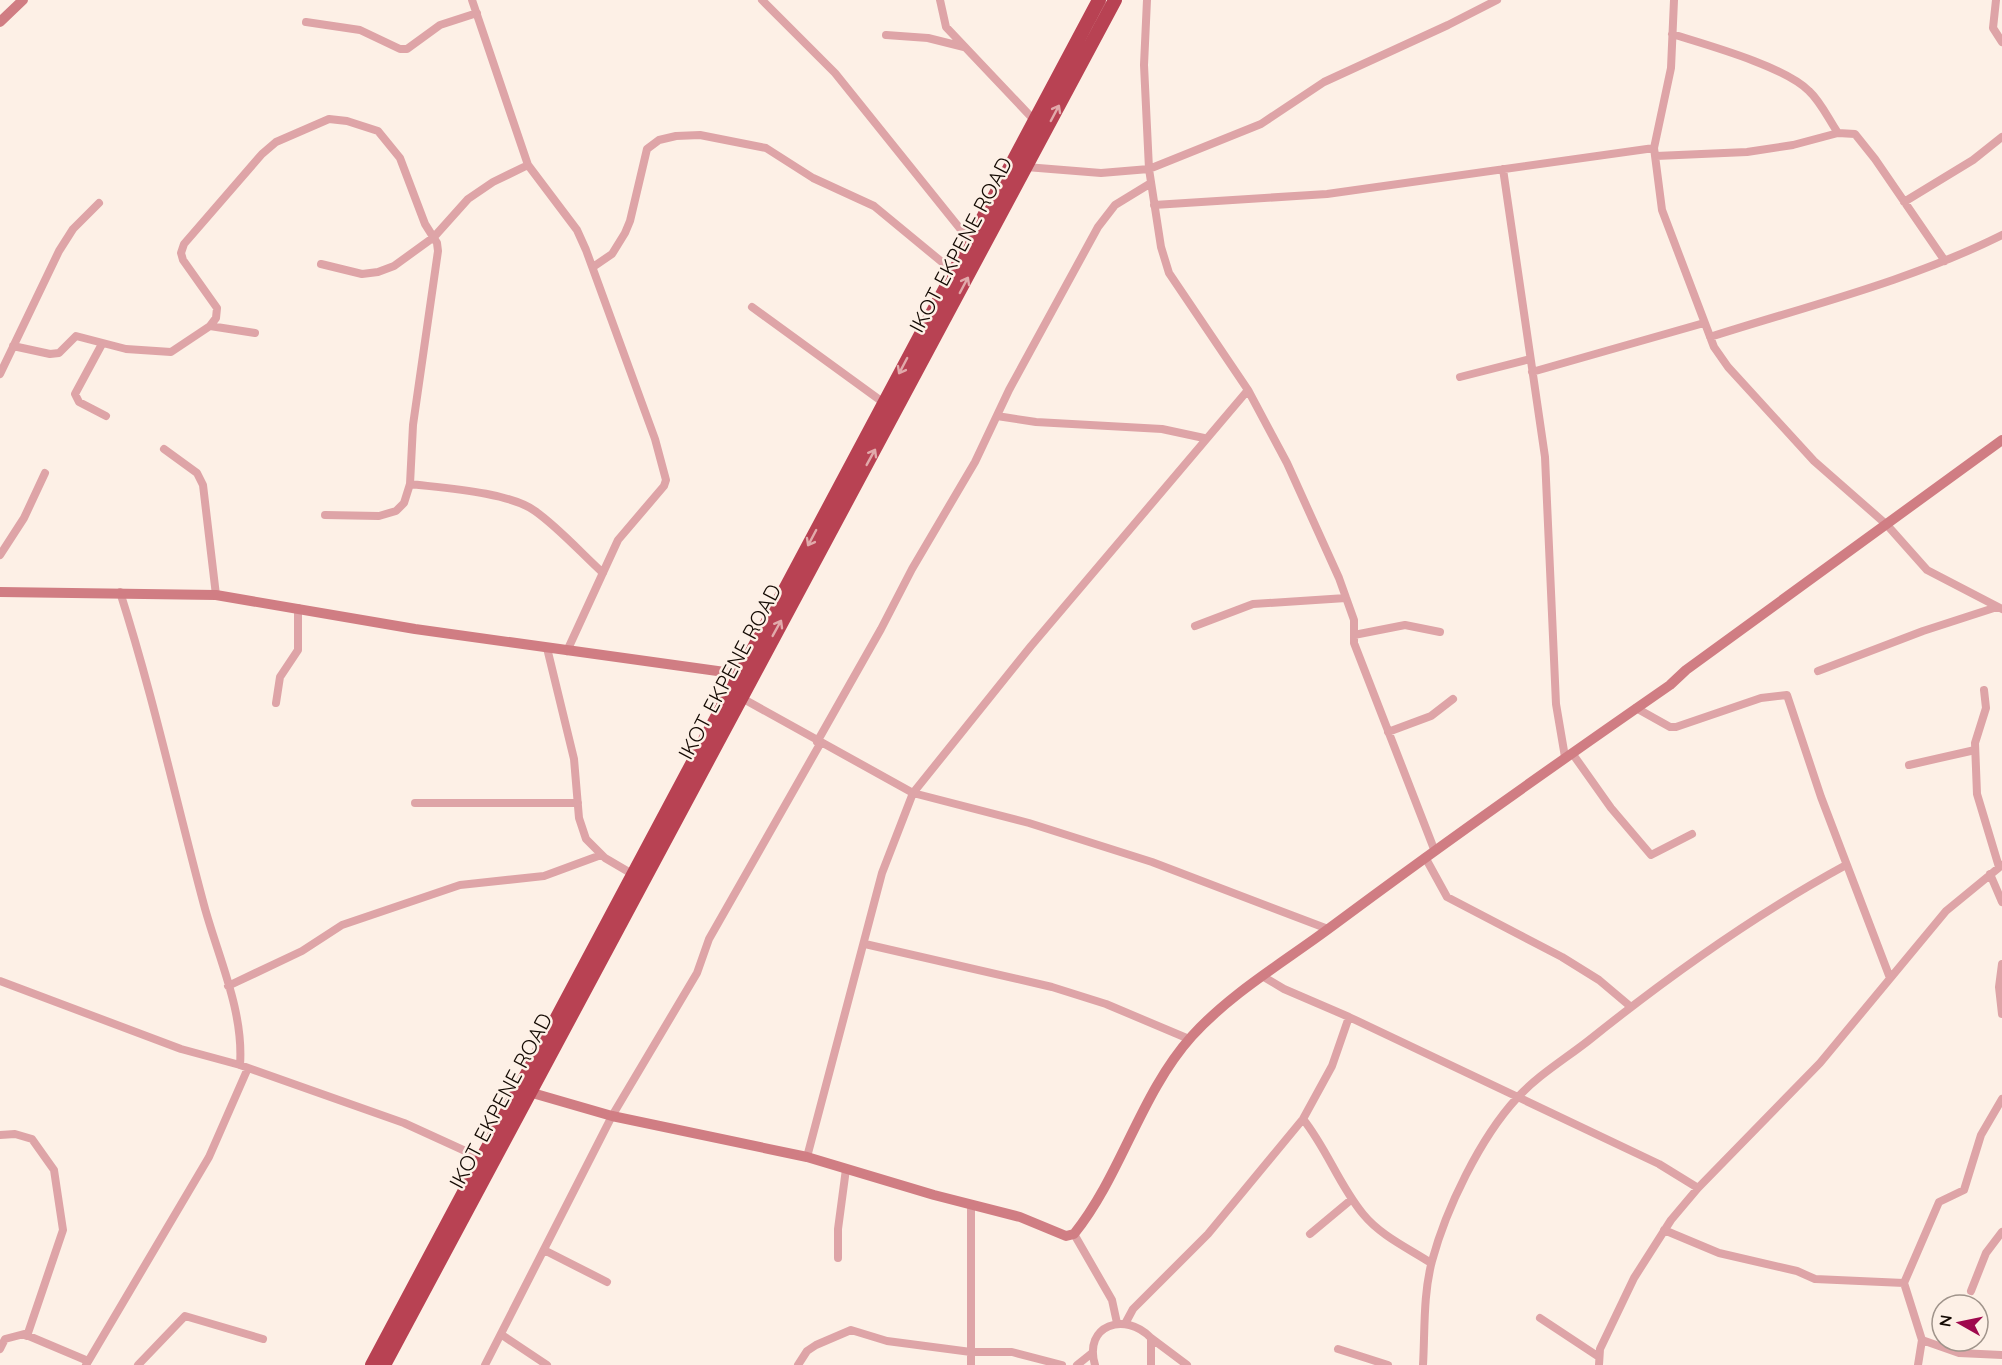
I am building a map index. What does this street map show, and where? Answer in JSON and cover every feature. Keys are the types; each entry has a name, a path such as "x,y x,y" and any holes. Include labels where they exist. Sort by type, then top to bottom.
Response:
{"highway":[{"name":"IKOT EKPENE ROAD","path":"372,1365 529,1092 739,674 1099,0"},
{"name":"IKOT EKPENE ROAD","path":"384,1365 488,1161 638,878 740,697 1115,0"}],"street":[{"path":"0,22 24,0"},
{"path":"472,0 528,165 577,230 593,267 655,439 666,480 664,486 618,540 567,651"},
{"path":"762,0 835,73 970,241"},
{"path":"940,0 946,27 1035,121"},
{"path":"1147,0 1144,65 1149,169 1161,247 1174,284 1248,390 1303,495 1346,598 1354,620 1354,643 1434,849"},
{"path":"1026,167 1101,173 1149,169 1261,124 1324,82 1448,26 1497,0"},
{"path":"1674,0 1671,68 1655,152 1662,210 1704,323 1720,358 1814,461 1887,525 1927,570 2000,608"},
{"path":"1996,0 1993,28 2002,42"},
{"path":"306,22 360,30 400,49 407,49 440,25 477,13"},
{"path":"1672,34 1742,57 1796,82 1813,95 1838,133"},
{"path":"886,36 920,37 965,47"},
{"path":"13,346 50,354 65,350 76,336 102,344 155,353 171,352 210,326 216,318 217,308 183,260 182,248 262,153 276,142 329,119 347,120 378,131 400,158 425,224 434,237 438,250 413,424 410,484 404,503 386,515 325,515"},
{"path":"1154,205 1327,194 1503,169 1655,152 1747,152 1793,145 1838,133 1857,136 1945,261"},
{"path":"593,267 612,254 625,233 647,149 659,140 676,135 700,135 766,148 813,178 874,206 954,272"},
{"path":"1905,202 1973,160 2002,137"},
{"path":"321,264 362,274 378,272 394,266 434,237 468,199 493,182 528,165"},
{"path":"1503,169 1545,457 1556,704 1569,755 1651,855 1692,834"},
{"path":"485,1365 502,1335 522,1288 544,1250 612,1116 697,973 709,939 912,569 975,462 997,416 1098,227 1115,204 1151,183"},
{"path":"0,374 59,251 73,229 99,203"},
{"path":"1710,337 1945,261 2002,235"},
{"path":"752,307 884,403"},
{"path":"1532,372 1704,323"},
{"path":"210,326 255,333"},
{"path":"102,344 75,394 79,402 106,416"},
{"path":"1460,377 1530,359"},
{"path":"807,1157 882,873 913,793 1030,646 1204,438 1248,390"},
{"path":"997,416 1036,422 1140,426 1204,438"},
{"path":"529,1092 612,1116 807,1157 1020,1217 1066,1236 1074,1234 1106,1187 1165,1074 1189,1039 1226,1004 1434,849 1636,708 2002,440"},
{"path":"164,449 197,473 203,485 216,595"},
{"path":"0,555 24,518 45,473"},
{"path":"410,484 471,492 515,501 534,510 603,573"},
{"path":"0,592 216,595 547,648 739,674"},
{"path":"0,1348 5,1339 27,1336 87,1363 209,1156 244,1066 240,1034 168,769 145,668 120,592"},
{"path":"1195,626 1253,604 1346,598"},
{"path":"276,703 280,677 298,650 298,608"},
{"path":"1818,671 1923,631 2000,608"},
{"path":"1354,635 1404,625 1440,632"},
{"path":"547,648 574,759 579,818 586,839 601,855 638,878"},
{"path":"1599,1361 1600,1349 1634,1278 1664,1230 1698,1188 1820,1063 1946,911 2001,866 1977,794 1975,750 1986,708 1984,690"},
{"path":"1636,708 1670,727 1676,727 1761,698 1787,695 1846,865 1890,978"},
{"path":"740,697 818,743 913,793 1029,823 1152,862 1328,929"},
{"path":"1388,732 1431,716 1453,699"},
{"path":"1909,765 1975,750"},
{"path":"415,803 578,803"},
{"path":"228,986 302,951 331,930 385,910 460,885 544,876 601,855"},
{"path":"1425,857 1447,897 1562,957 1599,980 1630,1007"},
{"path":"1422,1365 1427,1287 1431,1263 1453,1204 1471,1169 1487,1141 1518,1098 1630,1007 1777,904 1846,865"},
{"path":"1990,874 2002,902"},
{"path":"865,944 1052,987 1106,1004 1189,1039"},
{"path":"2002,964 1999,994 2002,1014"},
{"path":"1264,977 1284,989 1349,1017 1659,1164 1698,1188"},
{"path":"0,981 182,1049 244,1066 404,1122 488,1161"},
{"path":"1126,1322 1133,1309 1208,1234 1303,1119 1332,1066 1349,1017"},
{"path":"1918,1365 1922,1340 1905,1283 1939,1202 1964,1190 1982,1135 2002,1099"},
{"path":"1303,1119 1320,1140 1352,1199 1382,1232 1431,1263"},
{"path":"0,1135 15,1134 32,1139 54,1170 63,1217 63,1230 27,1336"},
{"path":"838,1258 838,1229 846,1169"},
{"path":"1310,1234 1352,1199"},
{"path":"971,1365 972,1204"},
{"path":"1664,1230 1719,1253 1797,1271 1815,1279 1905,1283"},
{"path":"1971,1291 1986,1253 2002,1232"},
{"path":"1074,1234 1112,1300 1117,1323"},
{"path":"544,1250 607,1282"},
{"path":"138,1365 185,1316 263,1339"},
{"path":"1540,1318 1599,1361"},
{"path":"1095,1365 1092,1353 1097,1337 1108,1327 1126,1322 1132,1324 1186,1365"},
{"path":"798,1365 807,1351 846,1330 887,1341 971,1352 1012,1352 1062,1365"},
{"path":"502,1335 547,1365"},
{"path":"1151,1338 1151,1365"},
{"path":"1922,1340 1959,1353 2002,1354"},
{"path":"1338,1348 1388,1365"},
{"path":"1077,1365 1092,1353"}]}
